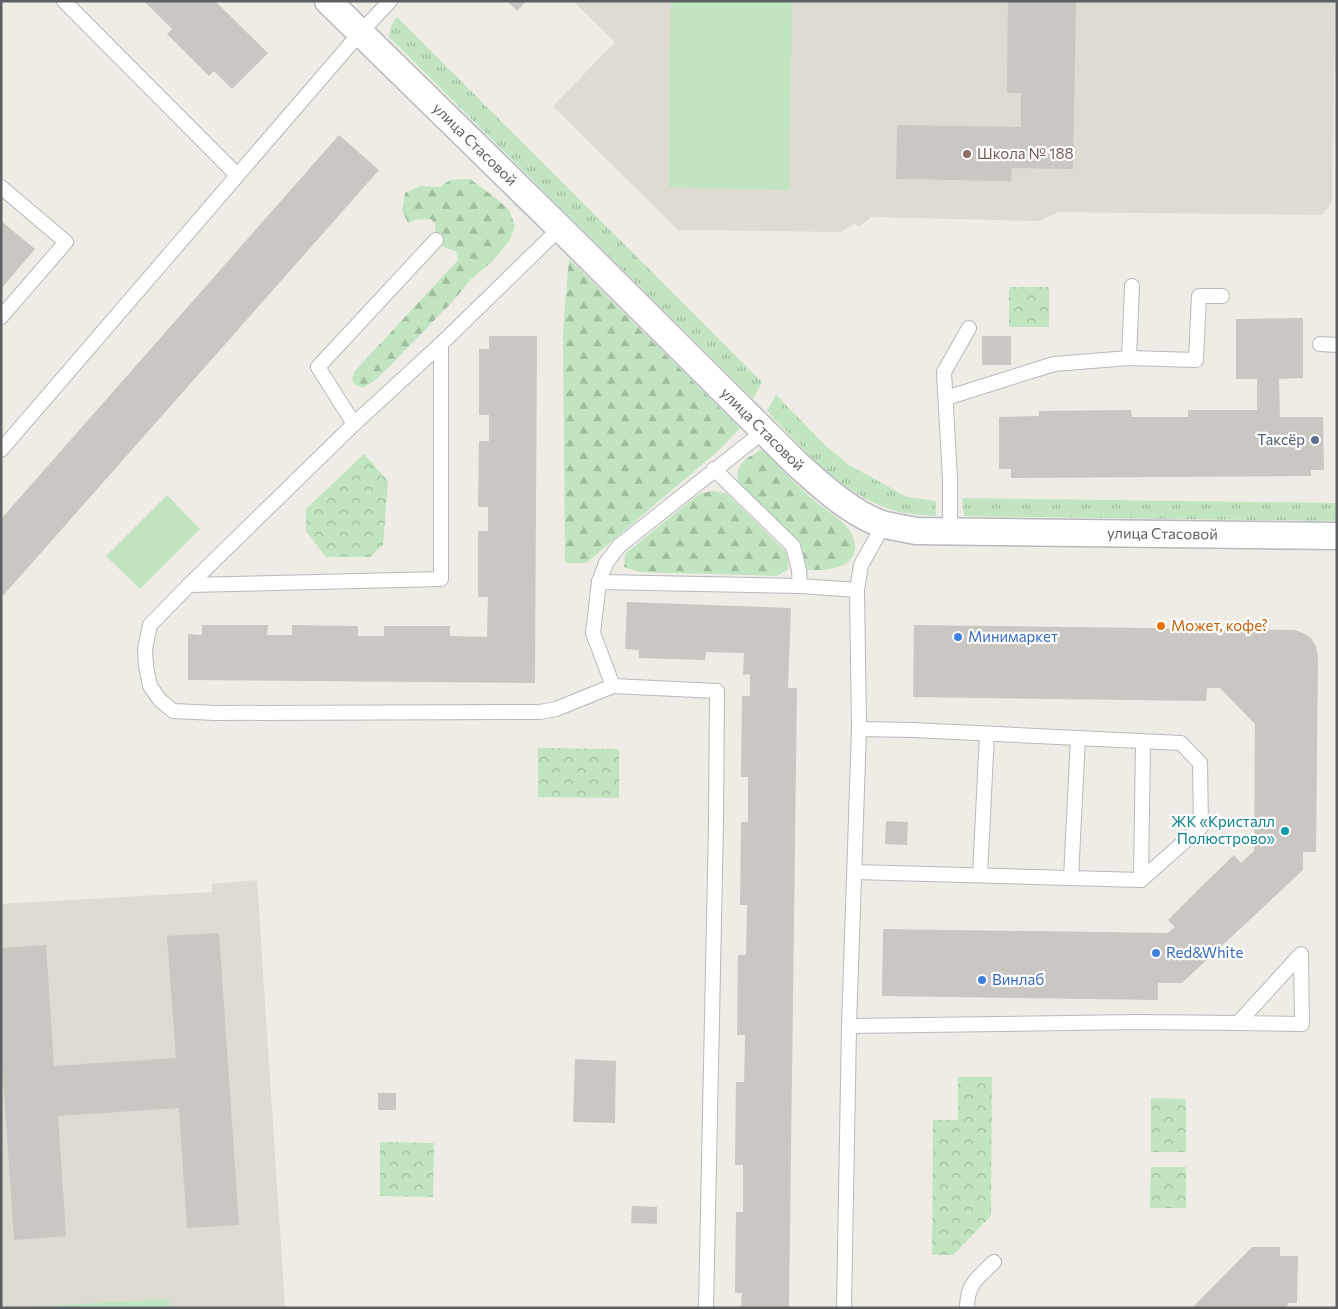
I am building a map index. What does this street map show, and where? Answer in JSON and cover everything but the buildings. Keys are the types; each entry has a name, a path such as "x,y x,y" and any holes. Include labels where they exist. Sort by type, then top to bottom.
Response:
{"street":[{"name":"улица Стасовой","path":"328,1 764,431 828,492 860,512 884,524 916,531 1337,536"}],"lane":[{"path":"64,1 237,175"},
{"path":"1,450 360,33 390,1"},
{"path":"1,187 66,242 1,317"},
{"path":"560,228 441,344 354,424 189,585 150,626 145,649 150,686 160,700 173,711 233,713 540,712 556,709 614,686 717,692 706,1308"},
{"path":"354,424 318,367 436,240"},
{"path":"1129,358 1132,286"},
{"path":"946,398 1054,364 1129,358 1196,360 1199,296 1222,296"},
{"path":"950,532 950,479 944,372 969,328"},
{"path":"189,585 441,579 441,344"},
{"path":"1320,344 1337,345"},
{"path":"614,686 592,633 599,582 606,563 619,546 764,431"},
{"path":"714,469 793,546 799,570 800,586"},
{"path":"844,1308 849,1026 859,729 857,590 861,566 884,524"},
{"path":"599,582 800,586 857,590"},
{"path":"855,872 1141,880 1201,826 1200,763 1181,743 859,729"},
{"path":"980,875 987,734"},
{"path":"1071,878 1078,738"},
{"path":"1141,880 1142,742"},
{"path":"849,1026 1138,1022 1302,1024 1301,954 1238,1023"},
{"path":"967,1308 967,1294 972,1284 994,1262"}],"shaded area":[{"name":"Школа № 188","path":"573,1 1335,1 1332,202 1323,215 1059,212 1040,221 871,217 860,226 854,224 841,232 678,230 553,106 615,42"},
{"path":"257,880 285,1308 1,1308 1,904 212,892 212,884"}],"green space":[{"path":"671,1 792,1 789,190 669,187"},
{"path":"397,17 762,382 753,399 389,37 391,26"},
{"path":"470,179 509,210 515,226 510,240 493,261 471,279 454,300 374,381 363,388 354,384 352,379 354,372 458,260 456,251 445,248 436,240 435,224 431,219 415,220 408,223 402,210 405,193 420,186 440,187 450,180"},
{"path":"569,259 740,428 718,451 586,563 565,563 563,331"},
{"path":"1009,287 1049,287 1049,327 1009,327"},
{"path":"776,395 826,446 849,465 907,497 936,501 936,516 909,514 884,507 864,498 846,486 813,458 767,411"},
{"path":"763,449 797,485 850,531 855,545 854,553 845,564 830,569 807,570 802,547 738,483 739,470 743,462"},
{"path":"364,454 388,481 383,545 370,557 326,557 306,531 306,509"},
{"path":"711,491 726,493 786,552 788,560 787,570 777,576 639,572 624,567 625,554 699,494"},
{"path":"167,495 200,529 140,589 106,556"},
{"path":"962,498 1337,503 1337,521 964,516"},
{"path":"538,748 619,749 619,798 538,797"},
{"path":"958,1077 992,1077 991,1216 953,1255 932,1255 933,1120 958,1120"},
{"path":"1151,1098 1186,1099 1186,1152 1151,1152"},
{"path":"380,1142 434,1143 433,1197 380,1196"},
{"path":"1151,1167 1186,1167 1186,1208 1150,1208"},
{"path":"169,1299 169,1308 27,1308 27,1307"}],"place":[{"name":"Школа № 188","path":"967,154"},
{"name":"Таксёр","path":"1315,440"},
{"name":"Может, кофе?","path":"1161,626"},
{"name":"Минимаркет","path":"958,637"},
{"name":"ЖК «Кристалл Полюстрово»","path":"1285,831"},
{"name":"Red&White","path":"1156,953"},
{"name":"Винлаб","path":"982,980"}]}
